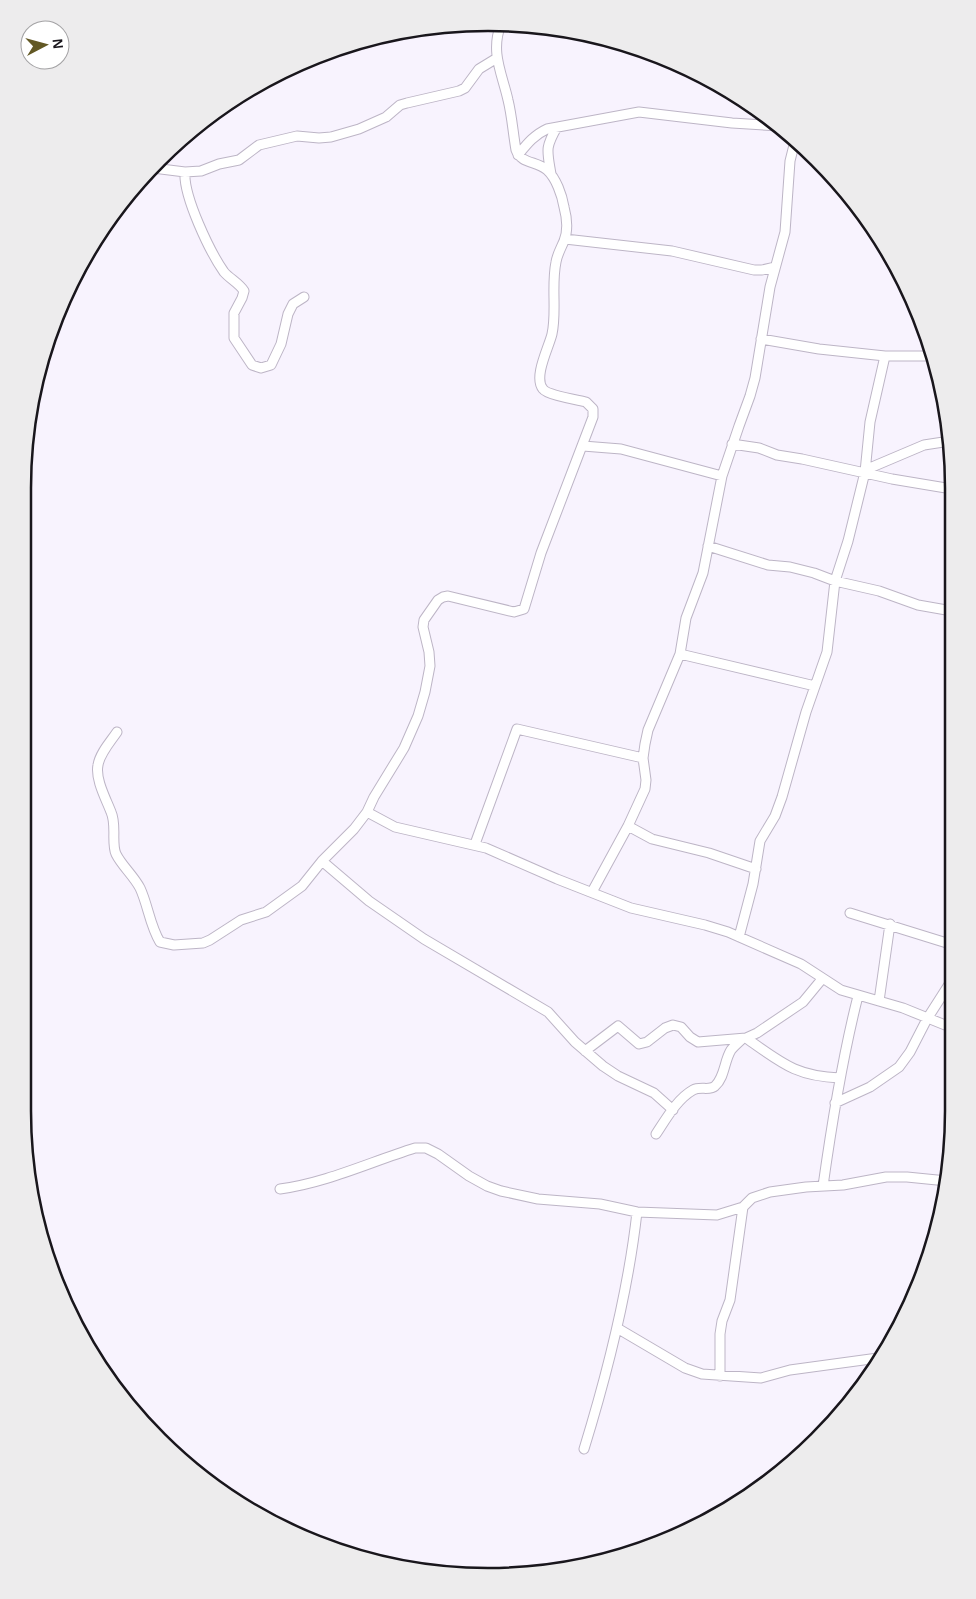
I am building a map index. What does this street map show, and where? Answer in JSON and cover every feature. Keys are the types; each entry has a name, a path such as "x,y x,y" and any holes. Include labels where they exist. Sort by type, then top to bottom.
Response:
{"street":[{"path":"499,31 495,45 497,58 508,100 518,155 528,162 541,166 552,175"},
{"path":"161,169 185,172 201,171 219,164 240,160 259,145 297,136 331,137 359,129 386,116 400,105 459,91 464,88 479,69 497,58"},
{"path":"518,155 538,133 557,127 639,112 764,125"},
{"path":"117,732 98,764 101,786 114,821 114,848 116,853 141,890 160,942 174,945 195,944 210,940 240,920 266,912 302,886 367,812 404,748 418,716 430,666 423,627 427,615 438,600 443,596 514,612 524,609 541,553 594,413 591,405 586,402 546,392 543,390 540,379 553,327 553,293 556,262 567,232 564,207 560,191 552,175 547,150 557,127"},
{"path":"592,892 628,826 646,784 643,758 648,730 680,654 686,618 703,573 722,476 755,378 760,339 784,232 789,171 793,149"},
{"path":"185,172 185,186 189,199 210,246 226,274 244,291 234,313 234,338 252,365 265,368 271,365 282,339 288,314 293,304 304,297"},
{"path":"565,239 672,251 754,270 775,267"},
{"path":"760,339 819,349 885,356 925,356"},
{"path":"739,937 756,868 760,841 775,816 782,798 827,652 835,581 848,541 865,471 870,422 885,356"},
{"path":"865,471 924,446 942,442"},
{"path":"732,444 760,448 777,456 802,459 865,471 892,479 945,488"},
{"path":"583,446 621,449 722,476"},
{"path":"708,546 768,565 790,567 814,573 835,581 880,591 918,605 945,610"},
{"path":"680,654 815,686"},
{"path":"474,844 517,729 643,758"},
{"path":"367,812 395,827 474,844 632,908 705,925 739,937 801,964 841,990 903,1008 945,1025"},
{"path":"628,826 658,841 709,853 756,868"},
{"path":"322,861 369,901 416,934 548,1012 585,1051 618,1076 654,1092 673,1110"},
{"path":"850,913 945,942"},
{"path":"879,1001 890,924"},
{"path":"656,1134 683,1098 694,1089 715,1086 722,1074 731,1050 744,1039 757,1033 803,1002 822,979"},
{"path":"835,1103 870,1087 899,1067 910,1052 927,1019 945,991"},
{"path":"823,1186 835,1103 858,996"},
{"path":"585,1051 618,1026 639,1044 647,1042 665,1028 673,1025 681,1027 690,1037 698,1042 744,1039 791,1068 817,1076 840,1078"},
{"path":"280,1189 321,1181 415,1148 426,1148 438,1154 469,1176 501,1191 538,1199 600,1204 637,1212 717,1215 743,1206 752,1198 770,1192 843,1185 896,1176 939,1180"},
{"path":"720,1376 720,1334 730,1295 743,1206"},
{"path":"584,1450 605,1380 617,1328 629,1269 637,1212"},
{"path":"617,1328 685,1368 702,1374 766,1377 778,1372 872,1359"}]}
